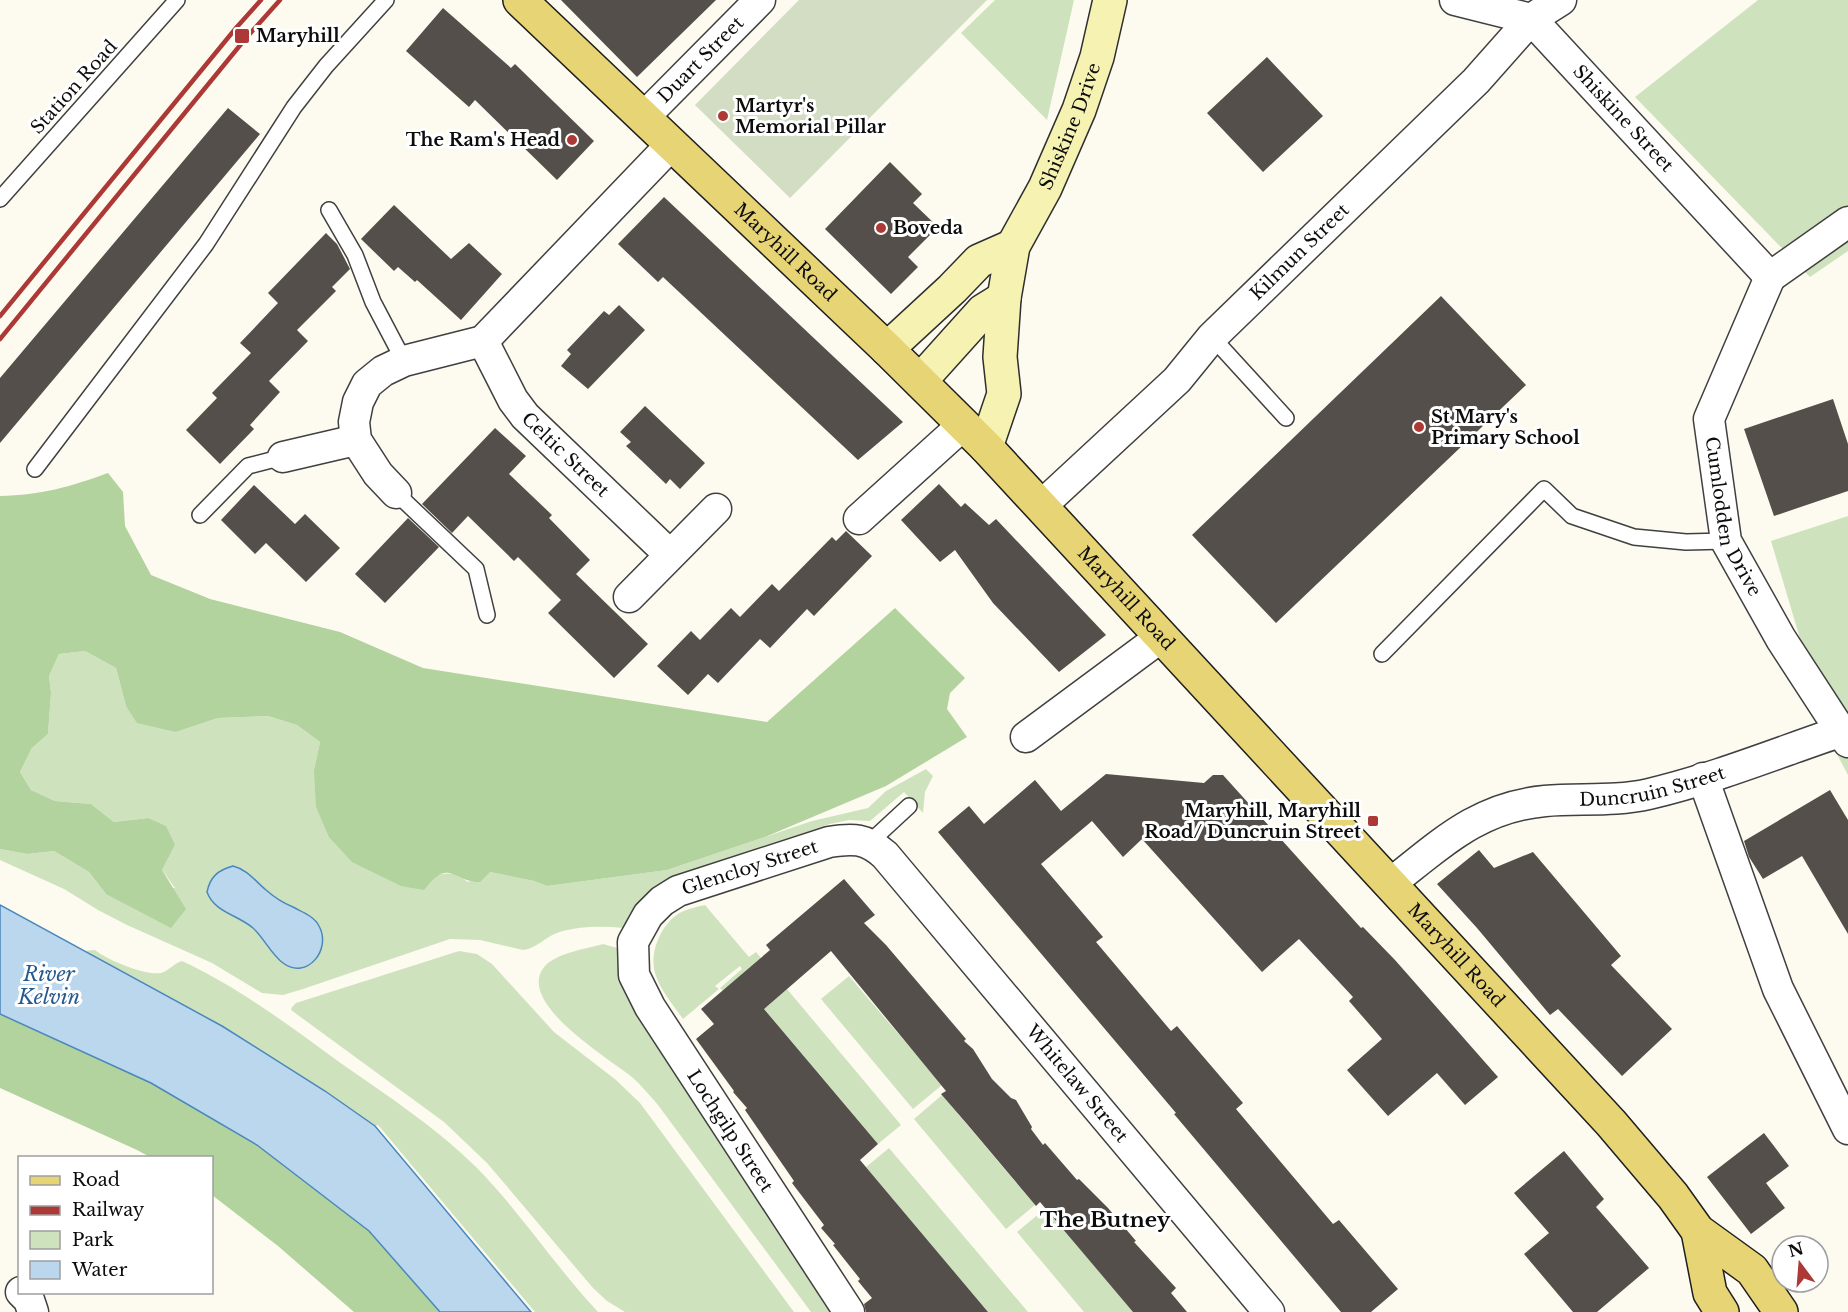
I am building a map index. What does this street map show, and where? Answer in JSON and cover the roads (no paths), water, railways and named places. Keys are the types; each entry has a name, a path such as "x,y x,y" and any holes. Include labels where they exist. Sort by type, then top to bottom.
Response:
{"main road":[{"name":"Maryhill Road","path":"520,0 887,349 975,436 1611,1123 1673,1196 1698,1231 1752,1270 1781,1312"},
{"name":"Maryhill Road","path":"1698,1231 1710,1293 1722,1312"}],"street":[{"name":"Duart Street","path":"643,118 760,0"},
{"name":"Shiskine Drive","path":"975,436 1004,394 1000,357 1004,298 1013,246 1045,188 1079,110 1097,57 1110,0"},
{"path":"1455,0 1531,20"},
{"name":"Kilmun Street","path":"1041,506 1177,380 1212,337 1476,81 1531,20 1561,0"},
{"name":"Shiskine Street","path":"1531,20 1770,277"},
{"path":"396,493 378,474 356,440 354,422 358,402 367,384 383,371 404,361 483,341 671,145"},
{"path":"1770,277 1848,222"},
{"path":"887,349 979,261 1013,246"},
{"name":"Cumlodden Drive","path":"1770,277 1709,419 1726,541 1782,639 1846,734"},
{"path":"920,381 983,311 1004,298"},
{"name":"Celtic Street","path":"483,341 513,400 525,416 669,554"},
{"path":"859,519 975,436"},
{"path":"283,457 356,440"},
{"path":"629,597 716,509"},
{"path":"1026,737 1161,637"},
{"name":"Duncruin Street","path":"1392,884 1455,832 1488,815 1530,802 1649,794 1846,734"},
{"path":"1703,778 1778,989 1848,1129"},
{"name":"Glencloy Street","path":"633,942 648,915 662,901 678,891 829,842 850,838 877,849"},
{"name":"Whitelaw Street","path":"877,849 1269,1312"},
{"name":"Lochgilp Street","path":"633,942 634,975 650,1007 849,1312"},
{"path":"0,1281 18,1290"},
{"path":"22,1294 29,1300 33,1312"}],"lane":[{"name":"Station Road","path":"0,199 177,0"},
{"path":"35,469 206,244 294,107 326,66 386,0"},
{"path":"329,210 355,255 372,302 404,361"},
{"path":"1212,337 1286,418"},
{"path":"200,515 248,466 283,457"},
{"path":"1382,654 1544,489 1572,516 1634,537 1686,542 1726,541"},
{"path":"396,493 476,569 487,615"},
{"path":"877,849 909,806"}],"water":[{"path":"233,866 247,873 275,897 308,915 317,923 322,935 322,944 315,960 301,968 292,968 283,963 253,928 221,909 210,899 207,892 213,878 219,872"},
{"name":"River Kelvin","path":"0,905 222,1026 325,1091 375,1126 531,1312 440,1312 369,1231 257,1145 151,1083 0,1014"}],"railway":[{"path":"0,316 261,0"},
{"path":"0,339 246,38 280,0"}],"place":[{"name":"Maryhill","path":"242,36"},
{"name":"Martyr's Memorial Pillar","path":"723,116"},
{"name":"The Ram's Head","path":"572,140"},
{"name":"Boveda","path":"881,228"},
{"name":"St Mary's Primary School","path":"1419,427"},
{"name":"Maryhill, Maryhill Road/ Duncruin Street","path":"1373,821"}],"district":[{"name":"The Butney","path":"1105,1220"}]}
